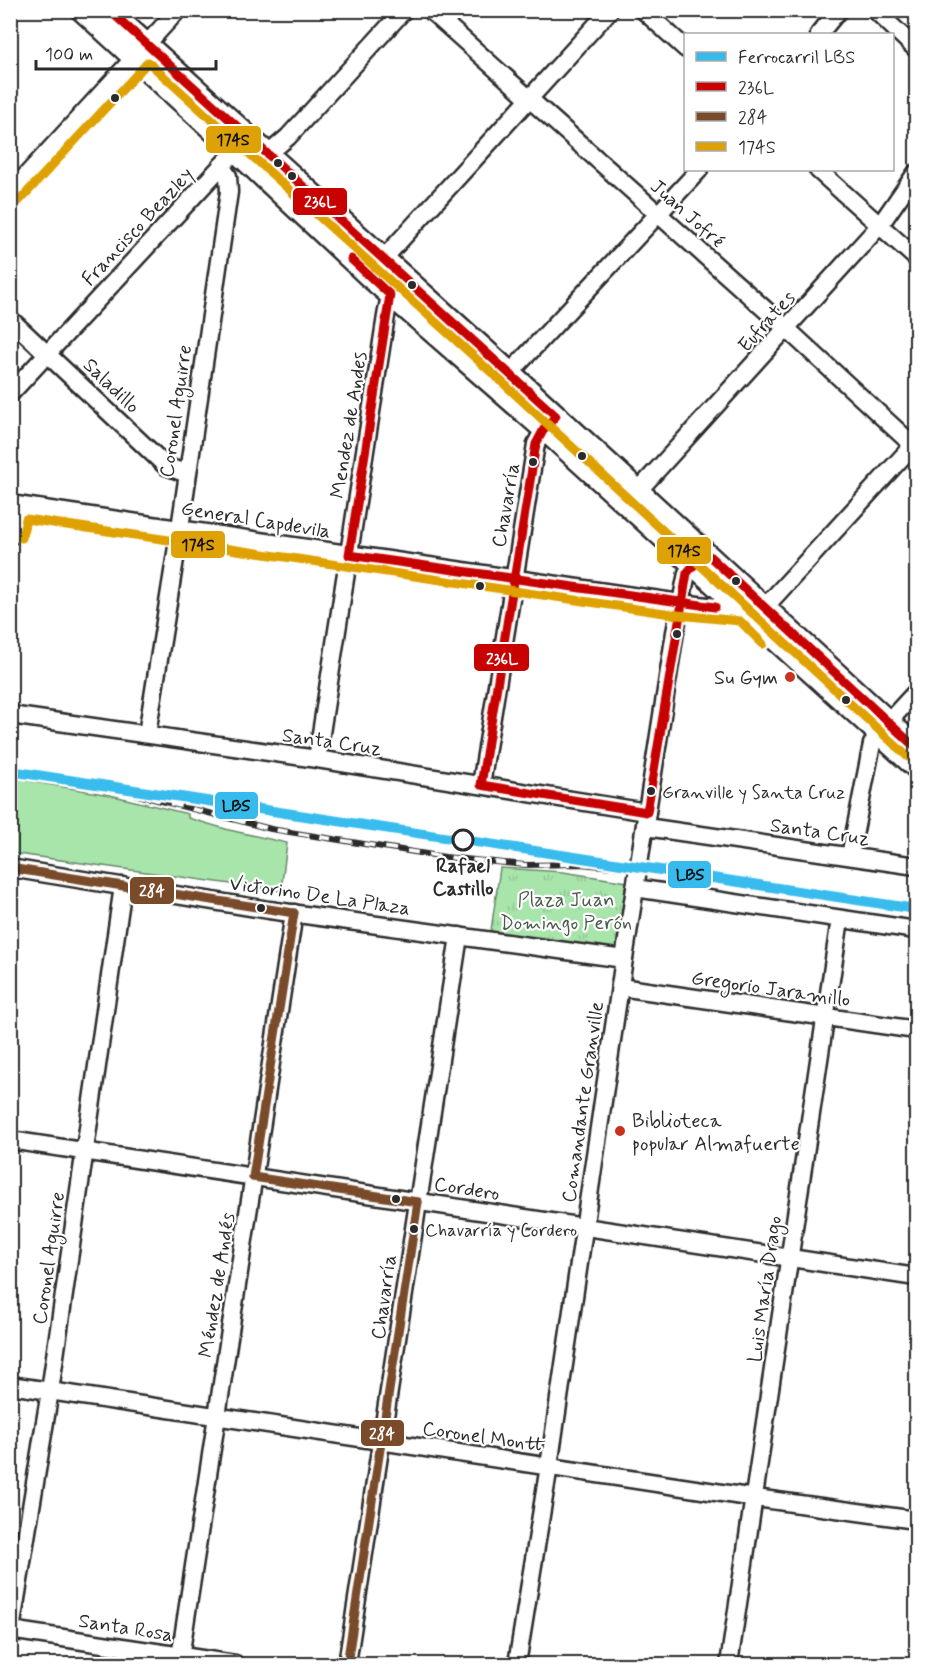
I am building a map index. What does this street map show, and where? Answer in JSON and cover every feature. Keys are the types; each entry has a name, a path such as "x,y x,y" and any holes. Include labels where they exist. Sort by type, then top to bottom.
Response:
{"main road":[{"path":"82,10 141,52 267,155 375,267"},
{"path":"108,10 141,52 236,150 375,267 550,422 884,727 916,767"},
{"path":"397,287 510,373 550,422 638,491 699,558"},
{"path":"884,727 916,748"}],"street":[{"path":"10,193 178,10"},
{"path":"236,150 267,155 288,137 404,10"},
{"name":"Juan Jofré","path":"430,10 915,445"},
{"path":"375,267 610,10"},
{"path":"643,10 684,47"},
{"path":"820,33 839,10"},
{"path":"875,10 916,49"},
{"name":"Francisco Beazley","path":"10,394 236,150"},
{"name":"Coronel Aguirre","path":"147,734 180,528 229,192 228,176 221,166"},
{"path":"510,373 698,171"},
{"path":"819,171 916,258"},
{"name":"Eufrates","path":"638,491 880,225 916,173"},
{"name":"Mendez de Andes","path":"317,759 349,555 397,287"},
{"name":"Saladillo","path":"10,320 166,466 187,474"},
{"name":"Chavarría","path":"481,785 536,444 550,422"},
{"path":"755,609 915,445"},
{"path":"10,536 13,505"},
{"name":"General Capdevila","path":"13,505 680,603 755,609"},
{"name":"Comandante Granville","path":"517,1665 680,603 687,573 699,558"},
{"path":"850,856 868,754 884,727 916,692"},
{"name":"Santa Cruz","path":"10,715 481,785 646,819 916,866"},
{"name":"Victorino De La Plaza","path":"10,868 294,913 624,959"},
{"name":"Coronel Aguirre","path":"10,1636 50,1392 123,885"},
{"path":"635,888 916,930"},
{"name":"Méndez de Andés","path":"180,1660 294,913"},
{"name":"Luis María Drago","path":"729,1665 756,1498 840,919"},
{"name":"Chavarría","path":"347,1665 459,936"},
{"name":"Gregorio Jaramillo","path":"620,987 916,1030"},
{"name":"Cordero","path":"10,1140 916,1277"},
{"name":"Coronel Montt","path":"10,1385 756,1498 916,1520"},
{"name":"Santa Rosa","path":"11,1630 180,1660 235,1665"}],"green space":[{"path":"11,778 110,795 188,814 188,818 229,830 287,843 281,891 11,853"},
{"name":"Plaza Juan Domingo Perón","path":"500,868 563,872 627,882 616,954 490,937"}],"railway":[{"path":"10,770 33,775"},
{"path":"106,787 271,829 445,857 525,865 580,864 676,873"}],"rail line":[{"name":"LBS","path":"10,771 916,909"}],"transit line":[{"name":"236L","path":"109,10 556,416 544,429 536,444 481,785 647,812 687,573 705,552 916,748"},
{"name":"174S","path":"19,201 148,62 502,382 908,757"},
{"name":"236L","path":"351,259 390,295 349,555 715,607"},
{"name":"174S","path":"22,538 26,519 678,615 740,621 763,644"},
{"name":"284","path":"10,868 294,913"},
{"name":"284","path":"253,1177 294,913"},
{"name":"284","path":"253,1177 418,1202"},
{"name":"284","path":"347,1664 418,1202"}],"place":[{"name":"Su Gym","path":"790,677"},
{"name":"Granville y Santa Cruz","path":"651,791"},
{"name":"Rafael Castillo","path":"463,840"},
{"name":"Biblioteca popular Almafuerte","path":"620,1131"},
{"name":"Chavarría y Cordero","path":"414,1229"}]}
